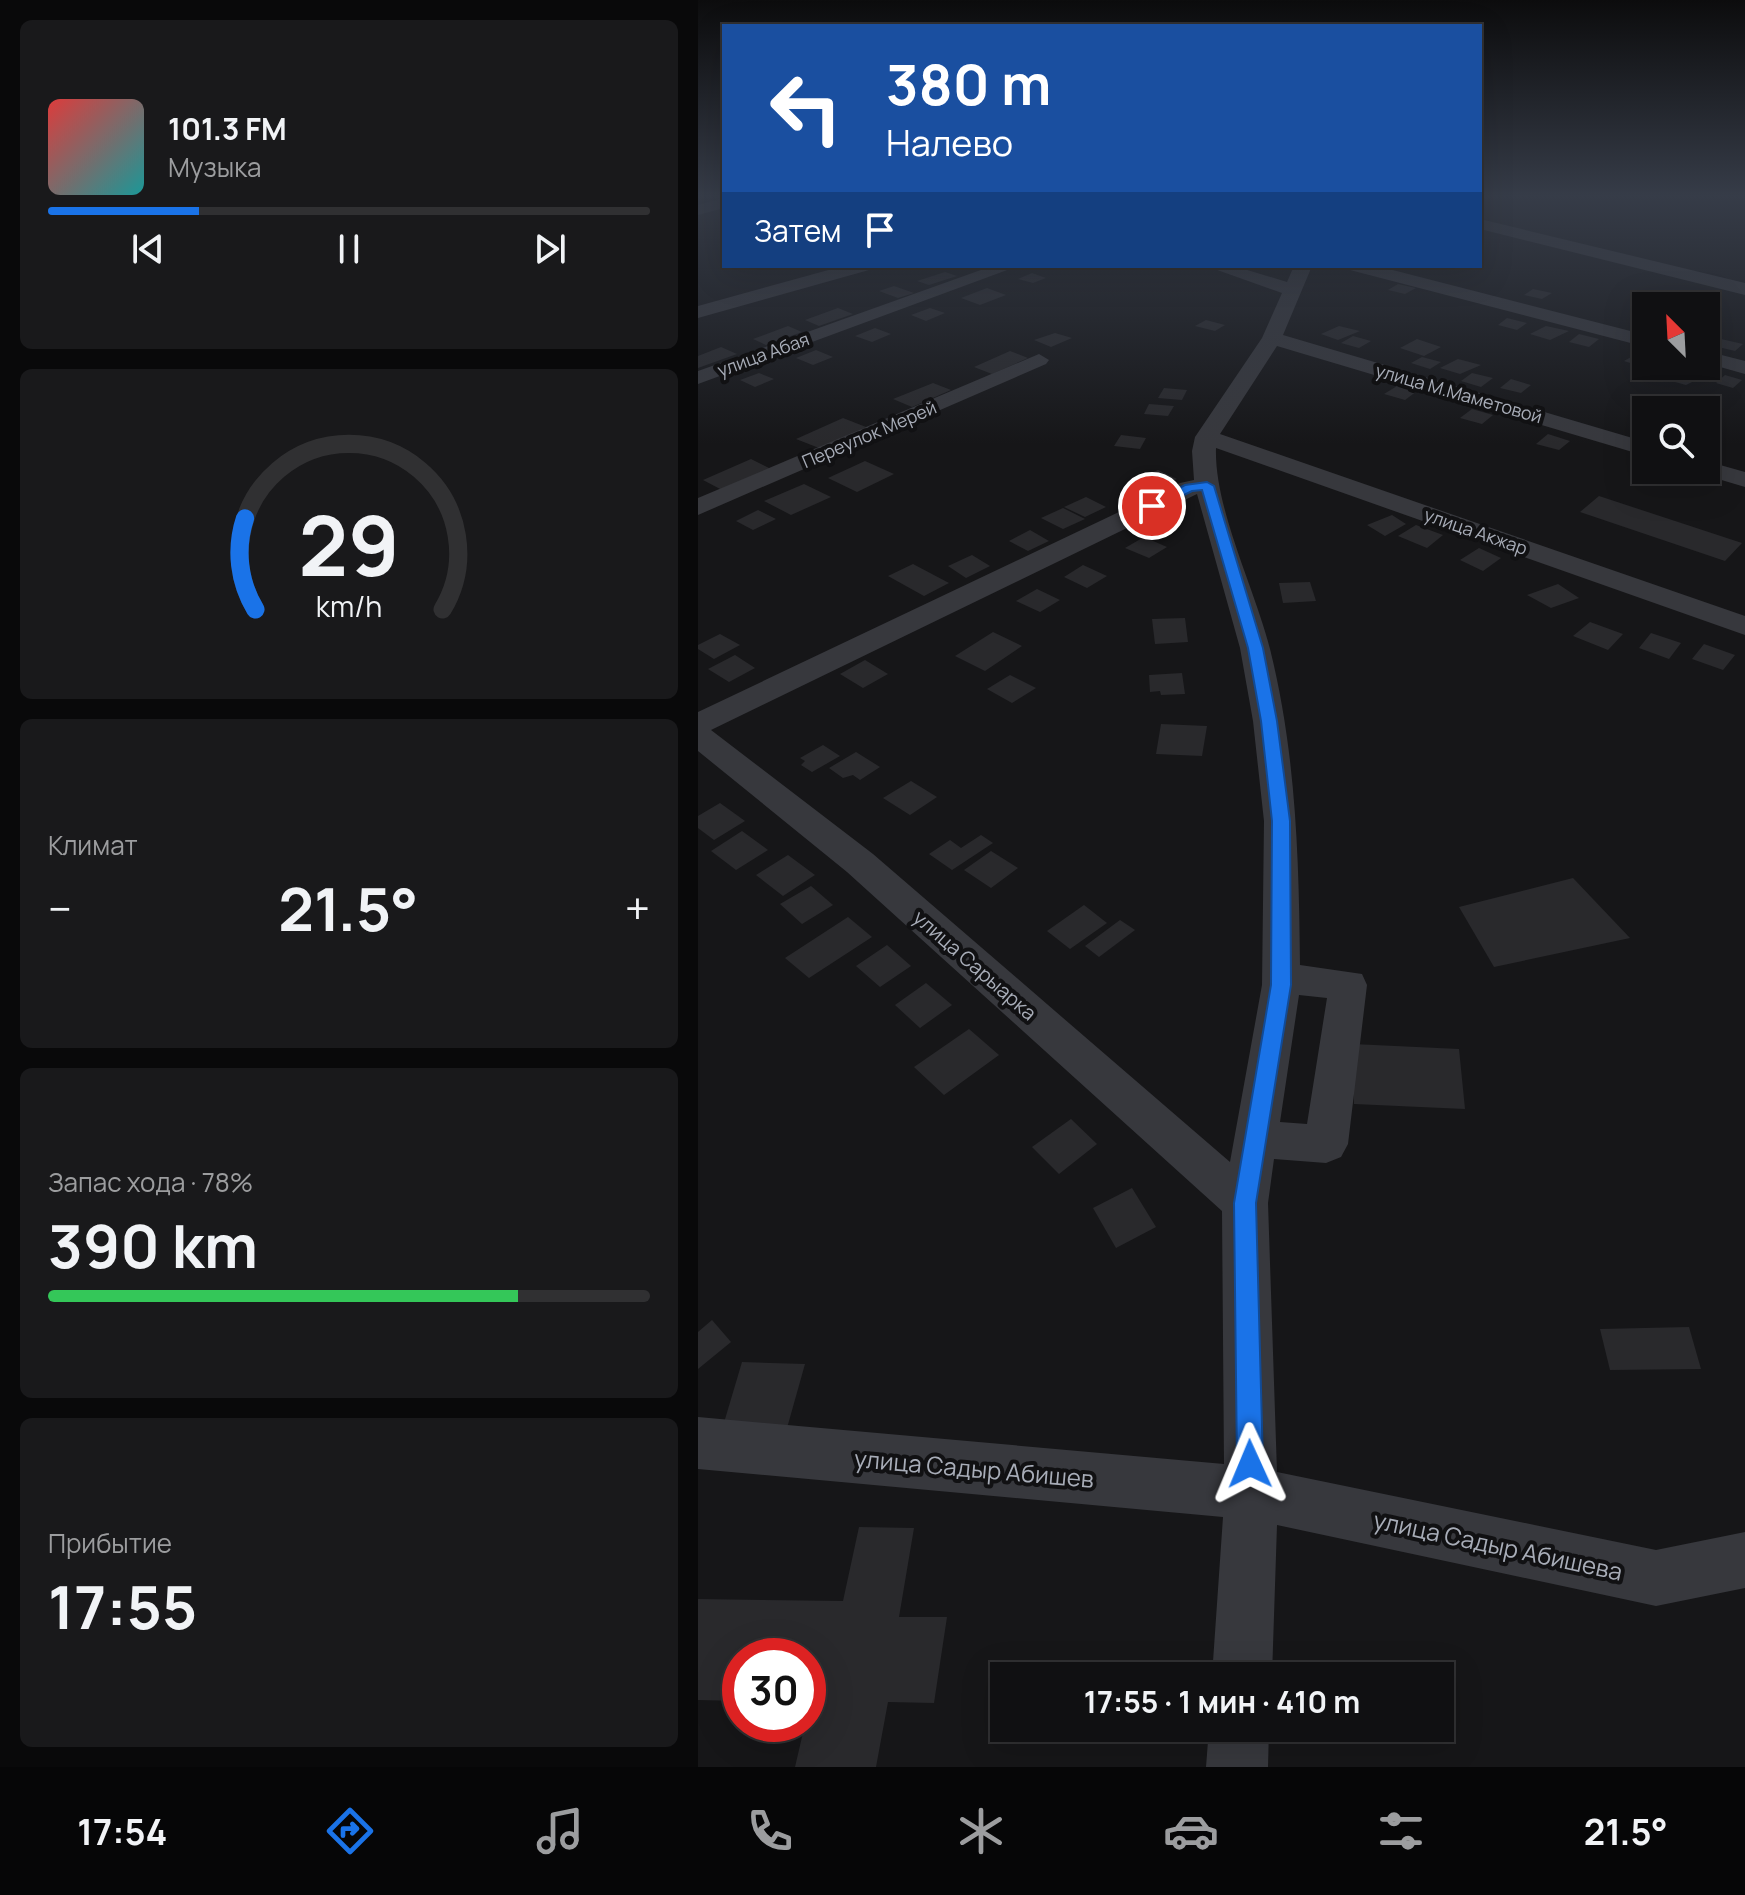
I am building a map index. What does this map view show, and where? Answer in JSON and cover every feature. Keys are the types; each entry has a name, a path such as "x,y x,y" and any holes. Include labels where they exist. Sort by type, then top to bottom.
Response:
{"street":[{"path":"698,312 818,278"},
{"name":"улица Абая","path":"698,378 974,278"},
{"path":"1255,278 1293,290"},
{"path":"1243,1662 1251,1493 1245,1203 1281,978 1281,821 1269,721 1255,648 1207,486 1204,451 1207,437 1272,338 1298,278"},
{"path":"1404,278 1632,337"},
{"path":"1702,278 1745,289"},
{"name":"улица М.Маметовой","path":"1272,338 1632,445"},
{"name":"Переулок Мерей","path":"698,507 1039,360"},
{"path":"1720,361 1745,368"},
{"name":"улица Акжар","path":"1207,437 1745,626"},
{"path":"1720,472 1745,480"},
{"path":"698,724 1189,488 1207,486"},
{"name":"улица Сарыарка","path":"698,735 860,863 1245,1203"},
{"path":"1256,1139 1326,1144 1348,985 1281,978"},
{"name":"улица Садыр Абишев","path":"698,1443 1251,1493"},
{"name":"улица Садыр Абишева","path":"1251,1493 1656,1578 1745,1560"},
{"path":"1237,1767 1238,1742"}],"building":[{"path":"925,278 949,278 929,285 917,281"},
{"path":"1019,278 1045,278 1033,283"},
{"path":"1398,284 1416,288 1405,294 1388,290"},
{"path":"894,286 914,293 898,298 879,291"},
{"path":"987,288 1006,295 980,305 961,298"},
{"path":"1533,289 1552,293 1542,299 1524,295"},
{"path":"838,308 853,314 819,326 805,320"},
{"path":"930,308 945,313 926,321 911,315"},
{"path":"1507,318 1527,323 1517,330 1498,325"},
{"path":"1206,320 1225,325 1215,331 1195,326"},
{"path":"788,326 802,332 766,345 753,339"},
{"path":"1339,326 1360,331 1338,340 1321,334"},
{"path":"1546,326 1569,331 1550,340 1530,334"},
{"path":"875,328 891,334 872,342 855,336"},
{"path":"1055,333 1072,338 1051,347 1034,340"},
{"path":"1579,334 1599,339 1589,347 1569,342"},
{"path":"1353,336 1371,341 1359,348 1341,343"},
{"path":"1417,339 1441,347 1424,356 1400,348"},
{"path":"1720,340 1743,344 1735,351 1720,347"},
{"path":"721,347 737,354 698,368 698,356"},
{"path":"816,350 833,357 813,365 796,358"},
{"path":"1010,351 1028,358 992,374 974,367"},
{"path":"1422,357 1441,362 1430,369 1411,363"},
{"path":"1458,359 1481,365 1460,374 1440,368"},
{"path":"759,373 774,379 755,387 740,380"},
{"path":"1472,373 1493,378 1481,387 1461,381"},
{"path":"1725,375 1742,380 1733,388 1716,383"},
{"path":"1511,379 1531,385 1521,393 1500,388"},
{"path":"1668,380 1696,380 1686,385"},
{"path":"933,383 951,390 912,407 893,399"},
{"path":"1397,386 1417,391 1405,400 1384,394"},
{"path":"1164,388 1187,390 1182,400 1158,398"},
{"path":"1149,404 1174,406 1168,416 1144,414"},
{"path":"1472,409 1493,415 1482,424 1460,418"},
{"path":"843,418 866,427 819,448 796,439"},
{"path":"1548,434 1570,441 1559,450 1536,444"},
{"path":"1121,435 1146,438 1140,449 1114,446"},
{"path":"751,459 771,469 722,490 703,480"},
{"path":"865,461 894,474 857,492 828,478"},
{"path":"1158,470 1177,479 1159,487 1140,478"},
{"path":"804,484 831,497 791,515 764,501"},
{"path":"1599,496 1742,543 1725,561 1580,512"},
{"path":"1086,497 1106,507 1085,517 1064,507"},
{"path":"1063,508 1085,519 1063,529 1041,518"},
{"path":"758,510 776,519 753,530 736,521"},
{"path":"1392,515 1406,524 1385,536 1367,525"},
{"path":"1416,525 1443,535 1427,548 1398,536"},
{"path":"1030,530 1049,541 1028,551 1009,541"},
{"path":"1144,537 1167,547 1149,558 1125,548"},
{"path":"1479,548 1501,558 1483,571 1460,560"},
{"path":"972,555 990,566 966,578 948,566"},
{"path":"913,564 949,583 924,596 888,576"},
{"path":"1083,565 1107,576 1087,588 1064,577"},
{"path":"1310,582 1316,601 1283,603 1279,583"},
{"path":"1558,584 1579,598 1551,608 1527,595"},
{"path":"1037,589 1060,600 1040,612 1016,601"},
{"path":"1185,618 1188,642 1155,644 1152,619"},
{"path":"1590,622 1623,634 1608,650 1573,636"},
{"path":"993,632 1022,646 985,671 955,656"},
{"path":"1651,633 1681,643 1669,659 1639,648"},
{"path":"720,634 740,645 714,659 698,649 698,645"},
{"path":"1704,644 1735,655 1723,670 1692,659"},
{"path":"735,655 755,668 729,682 708,669"},
{"path":"865,660 888,674 863,688 840,674"},
{"path":"1182,673 1185,694 1150,692 1149,675"},
{"path":"1010,675 1036,688 1012,703 987,689"},
{"path":"1161,724 1207,726 1202,756 1156,754"},
{"path":"823,745 840,756 812,772 801,765 805,761 800,758"},
{"path":"856,752 880,767 860,780 853,775 843,778 829,768"},
{"path":"911,781 937,797 910,815 883,798"},
{"path":"720,803 745,821 714,840 698,828 698,816"},
{"path":"742,831 768,850 736,870 711,851"},
{"path":"981,835 993,843 952,870 929,854 950,840 961,848"},
{"path":"991,851 1018,868 991,888 964,870"},
{"path":"788,855 815,875 783,896 756,875"},
{"path":"1573,878 1630,938 1494,967 1459,907"},
{"path":"811,886 833,905 802,924 780,904"},
{"path":"1084,905 1107,923 1070,949 1047,931"},
{"path":"848,917 872,937 809,978 785,958"},
{"path":"1120,920 1135,930 1099,957 1085,946"},
{"path":"887,945 911,966 880,987 856,966"},
{"path":"926,983 952,1005 920,1028 895,1005"},
{"path":"969,1029 999,1055 944,1095 914,1067"},
{"path":"1353,1044 1459,1049 1465,1109 1354,1104"},
{"path":"1071,1119 1097,1144 1059,1174 1032,1147"},
{"path":"1132,1188 1156,1227 1116,1248 1093,1208"},
{"path":"712,1320 731,1342 698,1369 698,1332"},
{"path":"1689,1327 1701,1369 1610,1370 1600,1329"},
{"path":"742,1362 805,1364 787,1428 723,1426"},
{"path":"859,1527 914,1528 899,1617 947,1617 934,1703 888,1702 876,1767 795,1767 801,1742 826,1742 826,1638 722,1638 722,1701 698,1700 698,1599 843,1601"}],"route":[{"path":"1152,506 1189,488 1207,486 1255,648 1269,721 1281,821 1281,985 1245,1203 1250,1464"}]}
